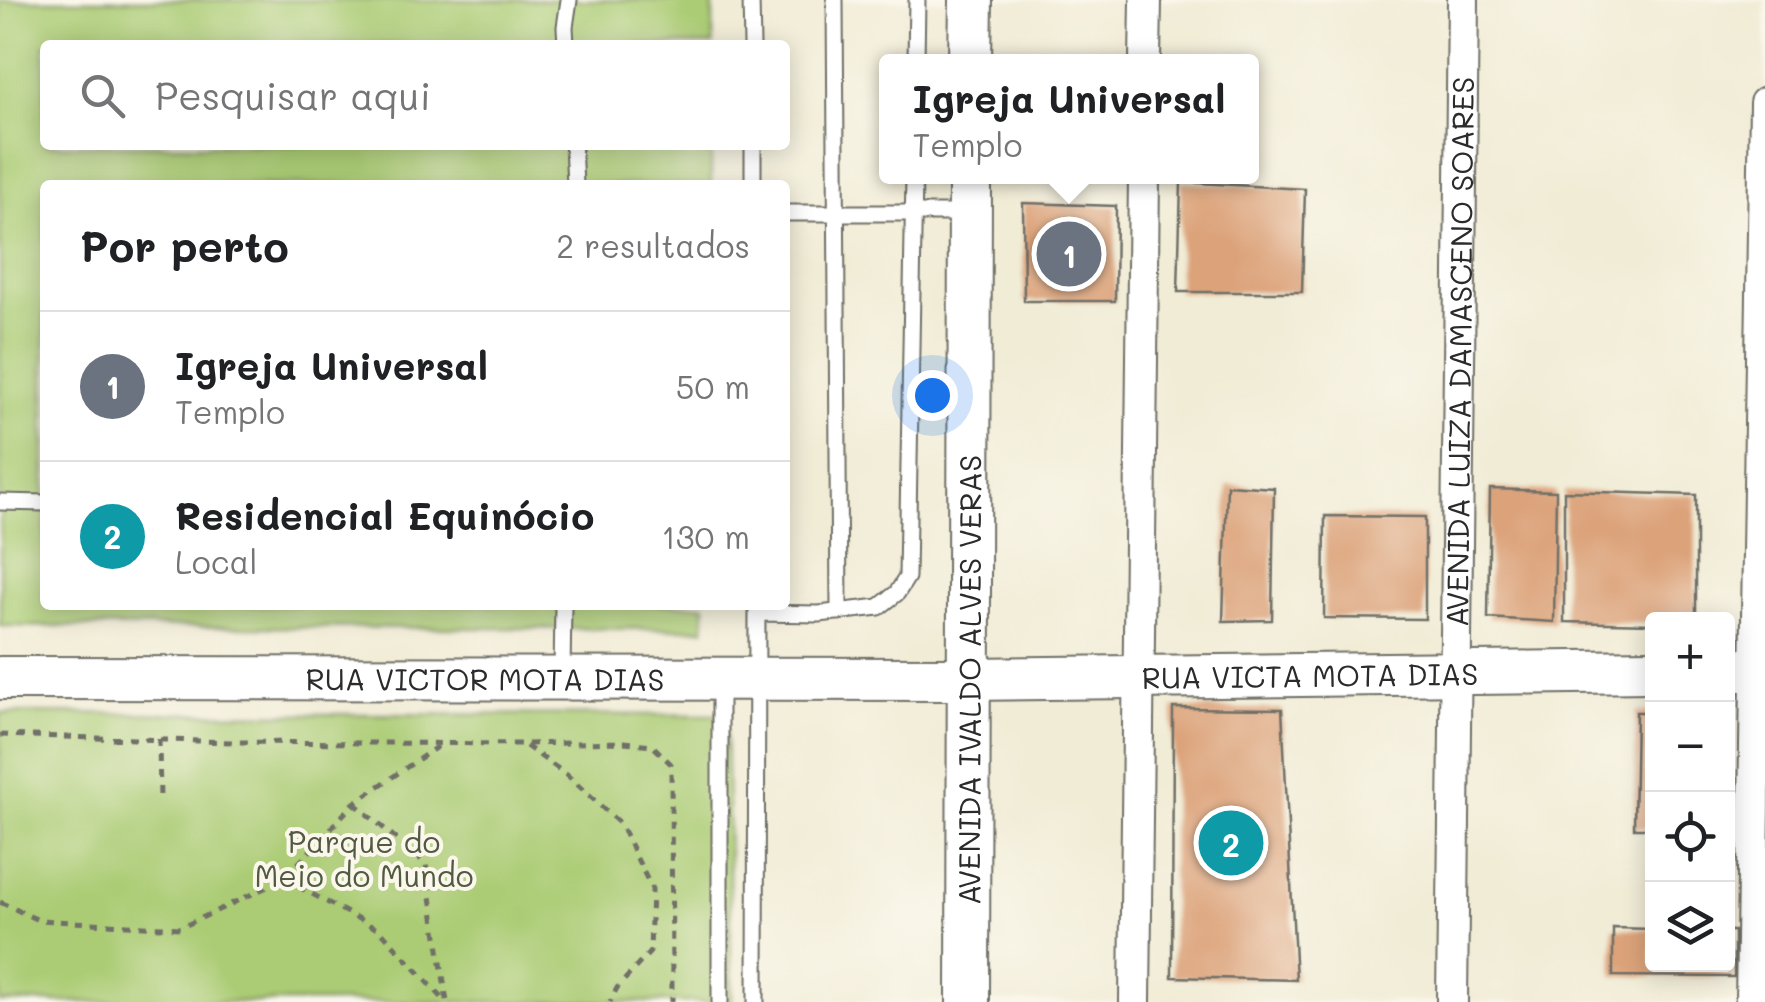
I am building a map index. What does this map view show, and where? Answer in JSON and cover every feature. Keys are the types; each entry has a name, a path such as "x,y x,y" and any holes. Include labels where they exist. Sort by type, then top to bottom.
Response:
{"main road":[{"path":"970,0 970,54"},
{"name":"AVENIDA IVALDO ALVES VERAS","path":"968,1002 970,195"},
{"name":"RUA VICTA MOTA DIAS","path":"969,679 1645,671"},
{"name":"RUA VICTOR MOTA DIAS","path":"0,678 969,679"}],"street":[{"path":"1145,54 1146,0"},
{"name":"AVENIDA LUIZA DAMASCENO SOARES","path":"1452,1002 1463,0"},
{"path":"1751,1002 1750,670 1765,103"},
{"path":"1135,1002 1144,184"}],"lane":[{"path":"566,40 569,0"},
{"path":"752,0 752,40"},
{"path":"834,0 839,612"},
{"path":"916,54 917,0"},
{"path":"572,150 575,180"},
{"path":"753,150 753,180"},
{"path":"784,610 839,612 879,607 897,593 907,577 914,184"},
{"path":"790,213 914,213 970,195"},
{"path":"0,502 40,503"},
{"path":"562,679 564,610"},
{"path":"720,1002 739,679 757,610"},
{"path":"739,679 756,1002"}],"path":[{"path":"0,736 232,742 624,742 652,746 671,764 672,1002"},
{"path":"158,740 160,803"},
{"path":"0,902 38,920 180,928 284,879 354,803 444,742"},
{"path":"524,744 620,824 652,889 650,952 617,988 610,1002"},
{"path":"354,803 426,864 446,1002"},
{"path":"284,879 381,931 446,1002"}],"green space":[{"path":"0,0 713,0 713,40 40,40 40,150 711,150 711,180 40,180 40,610 705,610 704,629 0,626"},
{"name":"Parque do Meio do Mundo","path":"0,713 726,715 732,1002 0,1002"}],"building":[{"path":"1181,184 1305,189 1302,292 1178,292"},
{"path":"1023,203 1116,206 1115,301 1024,301"},
{"path":"1227,485 1274,488 1272,620 1223,621"},
{"path":"1490,489 1556,491 1554,622 1488,618"},
{"path":"1564,491 1696,495 1696,612 1645,612 1645,624 1564,622"},
{"path":"1325,516 1425,517 1425,619 1324,618"},
{"path":"1173,708 1282,709 1296,980 1172,977"},
{"path":"1636,712 1645,712 1645,828 1634,828"},
{"path":"1613,928 1645,929 1645,972 1734,972 1734,977 1613,976"}],"place":[{"name":"Igreja Universal","path":"1069,254"},
{"name":"Residencial Equinócio","path":"1231,843"}]}
